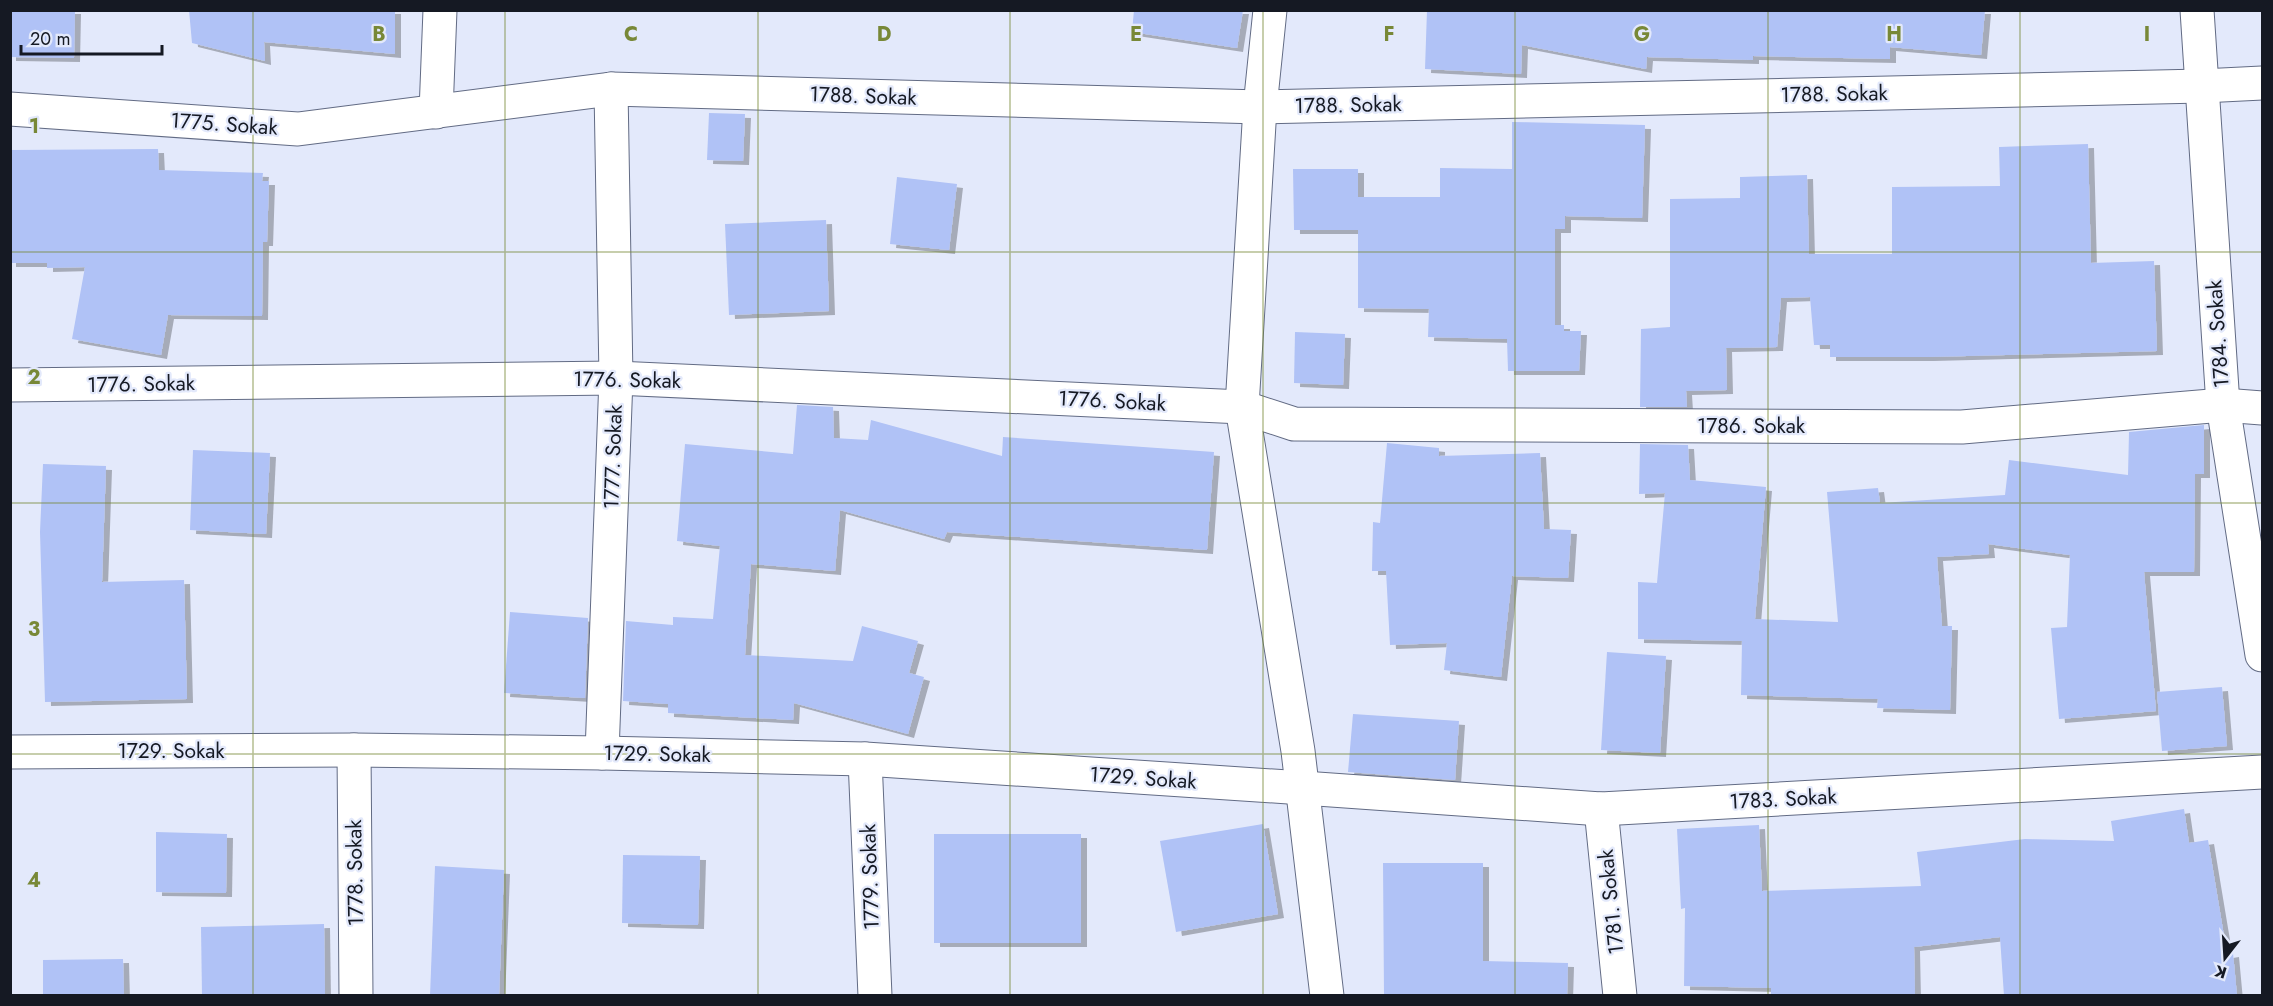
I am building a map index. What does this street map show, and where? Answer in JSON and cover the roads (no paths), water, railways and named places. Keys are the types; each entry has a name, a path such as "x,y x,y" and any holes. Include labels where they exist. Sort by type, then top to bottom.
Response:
{"street":[{"path":"436,112 440,10"},
{"path":"1270,10 1260,107 1242,407 1303,788 1327,996"},
{"name":"1784. Sokak","path":"2197,10 2223,405 2262,655"},
{"name":"1788. Sokak","path":"436,112 612,89 1260,107 2262,83"},
{"name":"1777. Sokak","path":"602,753 616,378 612,89"},
{"name":"1775. Sokak","path":"10,109 298,129 436,112"},
{"name":"1776. Sokak","path":"10,386 616,378 1242,407"},
{"name":"1786. Sokak","path":"1242,407 1294,424 1962,427 2223,405 2262,408"},
{"name":"1729. Sokak","path":"10,752 354,750 865,759 1303,788"},
{"name":"1778. Sokak","path":"354,750 356,996"},
{"name":"1779. Sokak","path":"865,759 875,996"},
{"name":"1783. Sokak","path":"1303,788 1601,809 2262,772"},
{"name":"1781. Sokak","path":"1601,809 1620,996"}]}
